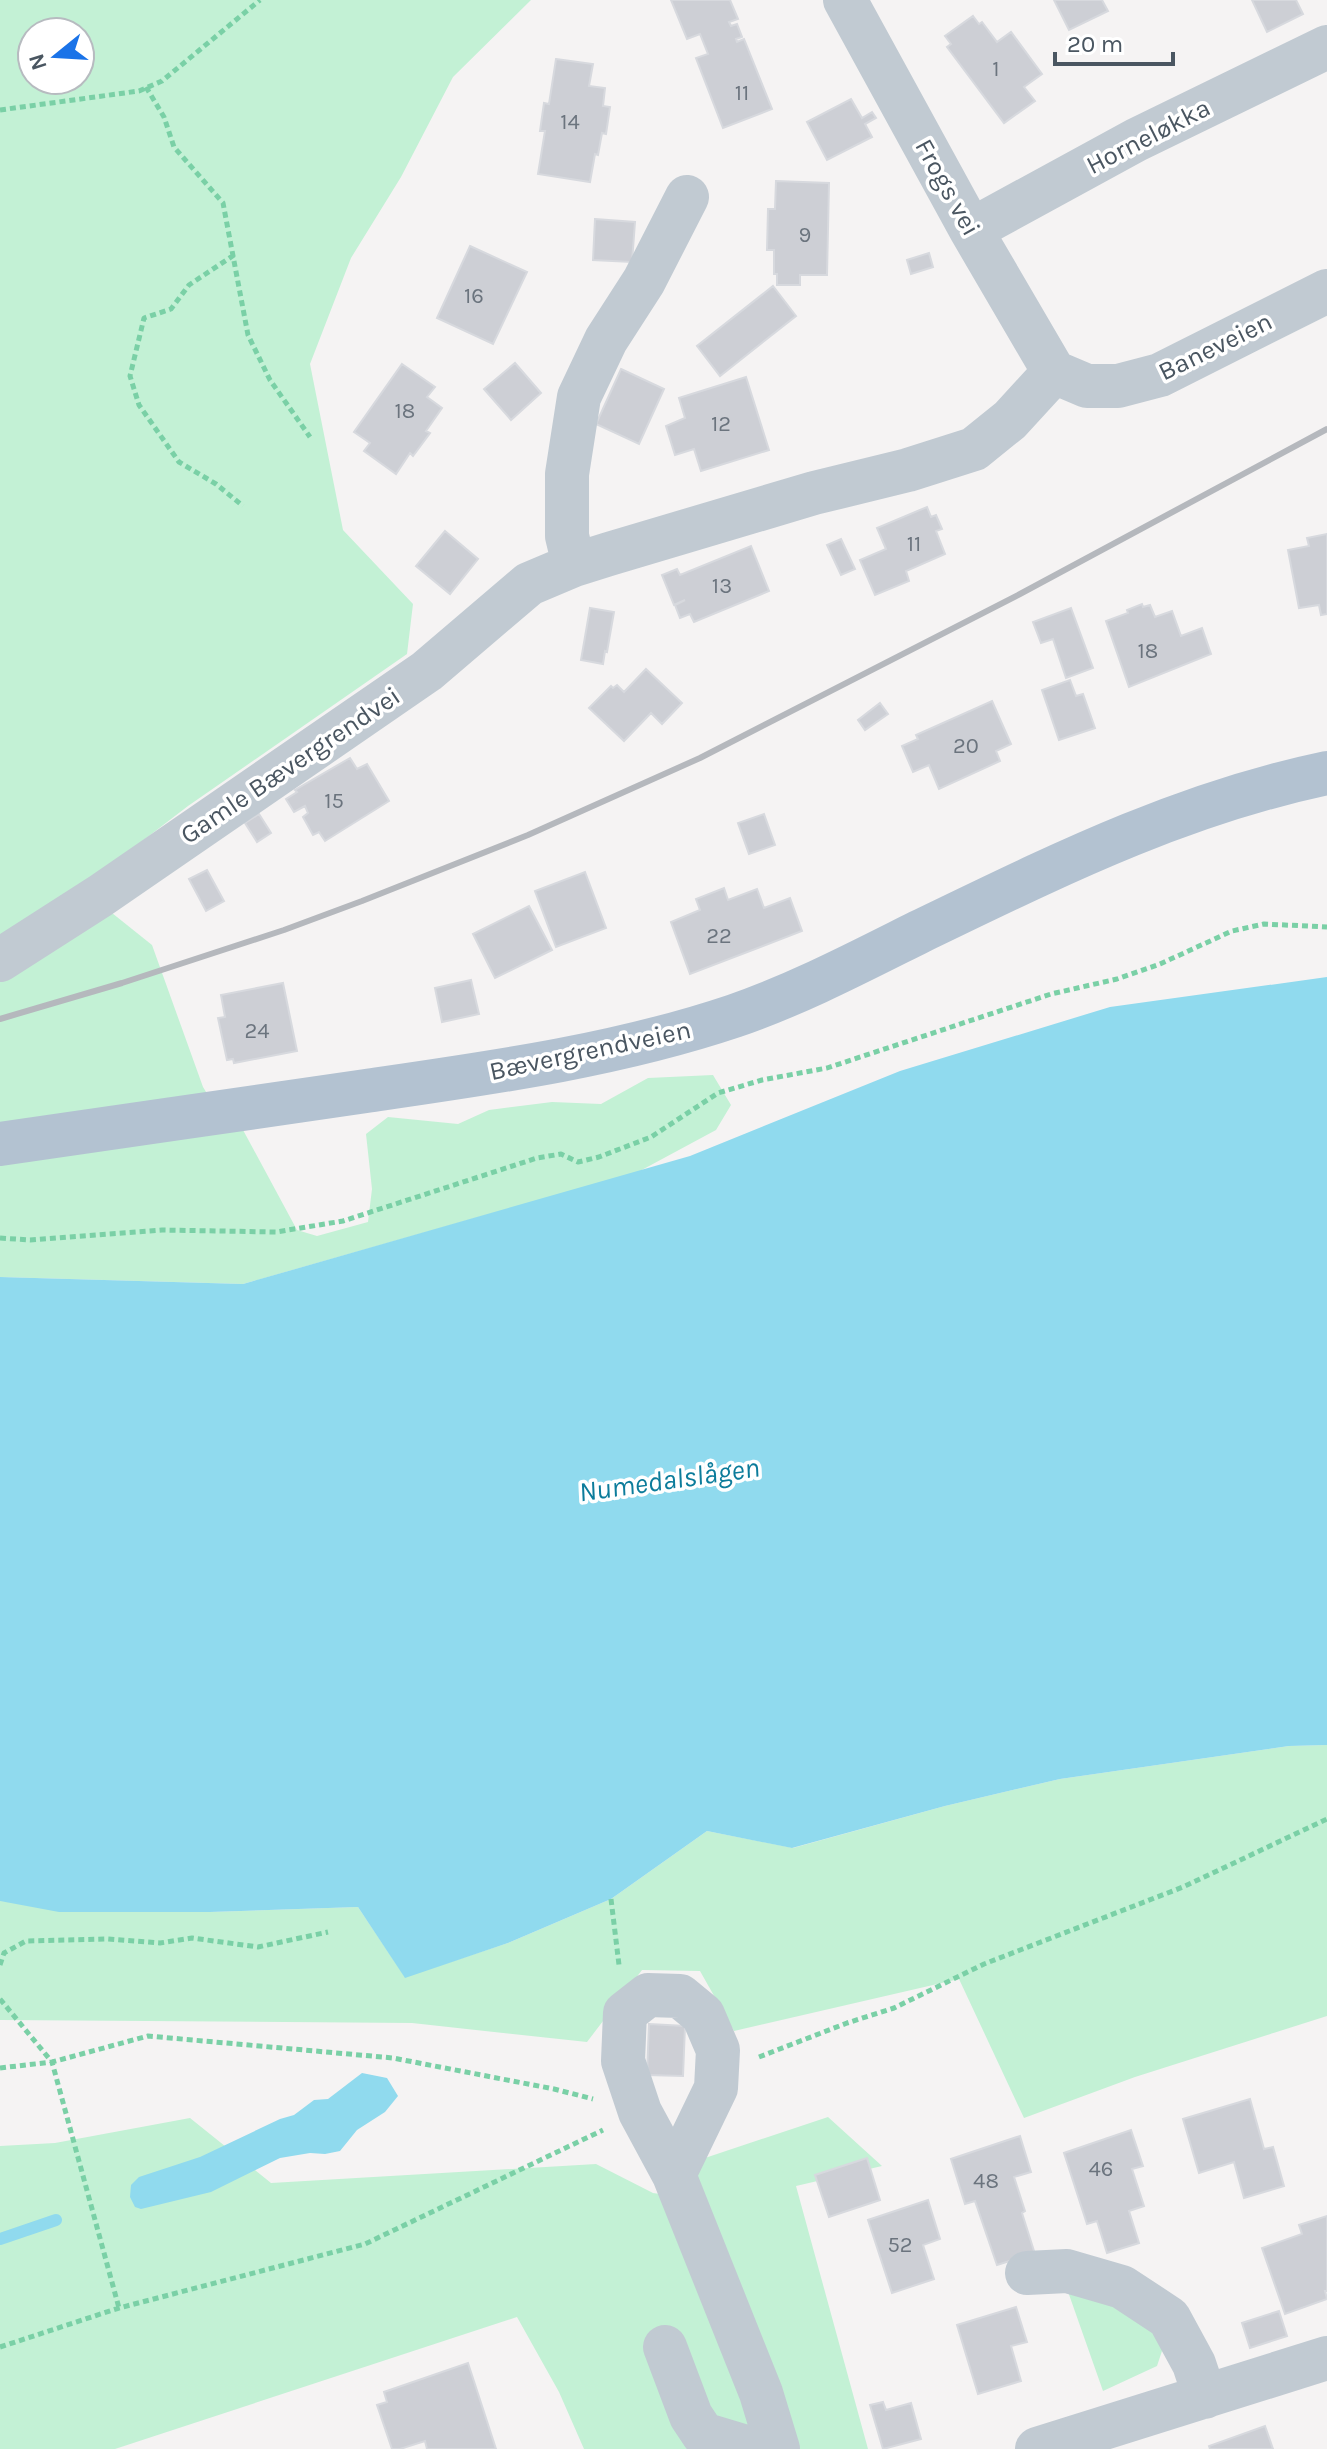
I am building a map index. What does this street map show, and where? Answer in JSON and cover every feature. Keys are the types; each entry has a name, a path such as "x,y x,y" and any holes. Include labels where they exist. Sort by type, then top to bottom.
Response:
{"main road":[{"name":"Bævergrendveien","path":"0,1144 441,1080 614,1050 685,1032 740,1014 822,979 1069,860 1166,820 1236,795 1327,773"}],"street":[{"name":"Frogs vei","path":"845,0 971,230 1054,372"},
{"name":"Horneløkka","path":"971,230 1136,140 1327,47"},
{"path":"574,565 567,536 567,474 579,397 606,340 644,281 687,197"},
{"name":"Baneveien","path":"1054,372 1087,386 1118,386 1160,375 1327,291"},
{"name":"Gamle Bævergrendvei","path":"0,960 100,896 427,671 529,584 574,565 974,449 1010,420 1054,372"},
{"path":"674,2175 716,2088 718,2050 703,2015 680,1996 648,1995 625,2013 623,2061 640,2112 674,2175 761,2393 778,2449"},
{"path":"1027,2273 1067,2271 1122,2287 1169,2318 1194,2364 1205,2397"},
{"path":"665,2347 691,2416 703,2434 753,2449"},
{"path":"1037,2449 1205,2397 1325,2366"}],"path":[{"path":"0,110 139,91 162,81 260,0"},
{"path":"146,87 164,117 174,147 223,203 248,335 270,380 310,437"},
{"path":"234,255 189,285 171,309 144,318 130,376 139,405 179,462 216,484 243,506"},
{"path":"0,1238 30,1240 162,1230 276,1232 343,1221 537,1158 561,1154 578,1162 599,1157 651,1137 718,1093 762,1080 827,1068 1051,994 1117,979 1160,964 1232,931 1264,924 1327,927"},
{"path":"611,1899 625,2013"},
{"path":"0,1965 4,1953 26,1941 108,1939 160,1943 192,1938 258,1947 328,1932"},
{"path":"0,2068 52,2062 119,2308"},
{"path":"0,2347 119,2308 365,2244 640,2112"}],"green space":[{"path":"0,0 531,0 453,77 401,177 351,258 310,364 343,530 413,604 407,654 188,806 98,875 112,913 152,945 203,1087 227,1126 243,1130 297,1230 317,1236 368,1222 372,1189 366,1134 388,1117 458,1124 489,1110 552,1102 601,1104 648,1078 713,1075 731,1105 716,1130 638,1172 243,1284 0,1277"},
{"path":"1327,1745 1327,2016 1135,2077 1024,2118 959,1979 734,2031 700,1971 642,1970 587,2042 412,2023 0,2020 0,1901 210,1912 358,1907 405,1977 508,1943 611,1899 707,1831 793,1848 945,1806 1060,1779 1289,1746"},
{"path":"828,2117 882,2166 796,2186 868,2449 584,2449 559,2392 517,2317 115,2449 0,2449 0,2146 55,2143 190,2118 271,2183 596,2164 653,2193 688,2198 705,2158"},
{"path":"1066,2286 1098,2289 1165,2342 1157,2366 1103,2391"}],"water":[{"name":"Numedalslågen","path":"1327,977 1327,1745 1289,1746 1060,1779 945,1806 792,1848 707,1831 611,1899 508,1943 405,1978 358,1907 210,1912 59,1912 0,1901 0,1277 243,1284 690,1156 900,1071 1110,1007"},
{"path":"362,2073 387,2078 398,2096 385,2112 357,2130 340,2151 280,2158 211,2192 141,2209 135,2207 130,2197 131,2185 139,2177 200,2157 294,2115 314,2100 328,2099"}],"building":[{"path":"671,0 730,0 738,19 729,22 731,26 737,24 742,37 736,39 737,42 744,39 772,109 723,128 696,58 708,54 700,34 687,39"},
{"path":"1054,0 1102,0 1108,11 1069,30"},
{"path":"1252,0 1296,0 1303,14 1267,32"},
{"path":"973,16 979,24 982,22 997,42 1011,32 1042,74 1024,87 1035,101 1004,123 947,47 951,44 945,36"},
{"path":"556,59 593,64 589,86 605,88 603,106 610,107 606,134 602,133 598,155 595,154 590,182 538,174 545,131 540,131 544,103 549,104"},
{"path":"851,99 862,118 872,112 876,118 865,124 872,137 827,160 807,122"},
{"path":"776,181 829,183 827,275 800,275 800,285 777,285 774,250 767,250 768,209 775,209"},
{"path":"595,219 635,222 632,262 593,260"},
{"path":"470,246 527,272 493,344 437,318"},
{"path":"929,253 933,267 911,274 907,260"},
{"path":"773,286 796,316 720,376 697,346"},
{"path":"515,363 541,393 511,420 484,389"},
{"path":"402,364 435,387 427,397 442,408 426,431 430,433 413,456 410,453 396,474 364,451 370,443 354,432"},
{"path":"621,369 664,389 639,444 596,424"},
{"path":"746,377 769,450 701,471 694,449 675,455 666,426 685,418 679,398"},
{"path":"927,507 931,517 936,515 942,529 936,531 945,554 906,571 909,581 875,595 860,560 886,549 877,528"},
{"path":"445,531 478,559 450,594 416,566"},
{"path":"1327,534 1327,614 1321,615 1319,605 1299,608 1288,550 1309,546 1307,538"},
{"path":"841,539 855,569 841,575 827,545"},
{"path":"751,546 769,591 694,622 690,614 680,618 675,605 685,600 674,605 662,575 677,569 680,575"},
{"path":"1142,604 1143,607 1150,605 1155,617 1172,611 1181,636 1202,628 1211,654 1129,687 1106,621"},
{"path":"590,608 614,612 603,664 581,660"},
{"path":"1071,608 1093,668 1066,678 1053,639 1041,643 1033,622"},
{"path":"646,669 682,703 662,724 651,713 624,741 589,708 611,686 617,685 624,692"},
{"path":"1070,680 1076,696 1083,694 1095,728 1059,740 1042,690"},
{"path":"992,701 1011,744 996,751 1000,761 939,789 929,765 913,772 902,746 918,739 916,735"},
{"path":"880,703 888,714 865,730 858,720"},
{"path":"350,758 357,769 367,764 389,801 325,841 319,832 313,835 303,817 308,813 305,806 294,812 286,799 297,792 295,790"},
{"path":"259,814 271,833 257,842 245,823"},
{"path":"764,814 775,845 749,854 738,823"},
{"path":"207,870 224,901 206,911 189,879"},
{"path":"585,872 606,928 556,947 535,891"},
{"path":"724,888 728,900 757,889 764,908 790,898 802,931 690,974 671,922 700,910 696,899"},
{"path":"529,906 552,950 495,978 473,934"},
{"path":"471,980 479,1014 442,1022 435,988"},
{"path":"283,983 297,1051 234,1063 233,1059 227,1060 218,1018 225,1017 221,995"},
{"path":"649,2024 685,2026 683,2076 647,2075"},
{"path":"1250,2099 1264,2149 1273,2147 1284,2186 1244,2198 1234,2162 1199,2173 1183,2119"},
{"path":"1131,2130 1143,2166 1132,2169 1144,2206 1129,2211 1139,2243 1107,2253 1097,2221 1087,2224 1064,2153"},
{"path":"1020,2136 1031,2172 1014,2177 1034,2251 997,2265 975,2201 965,2204 951,2159"},
{"path":"867,2158 880,2200 829,2217 815,2175"},
{"path":"928,2200 940,2239 923,2245 934,2279 892,2293 868,2220"},
{"path":"1327,2216 1327,2299 1285,2314 1262,2248 1302,2234 1299,2225"},
{"path":"1016,2307 1027,2342 1011,2346 1021,2381 978,2394 957,2325"},
{"path":"1279,2311 1287,2336 1250,2348 1242,2323"},
{"path":"468,2363 496,2449 427,2449 425,2441 392,2449 377,2405 387,2402 384,2392"},
{"path":"883,2402 886,2410 911,2403 921,2439 883,2449 870,2405"},
{"path":"1265,2426 1273,2449 1210,2449 1209,2446"}],"waterway":[{"path":"0,2239 56,2220"}],"railway":[{"path":"0,1019 284,930 528,835 700,758 1020,594 1327,429"}]}
